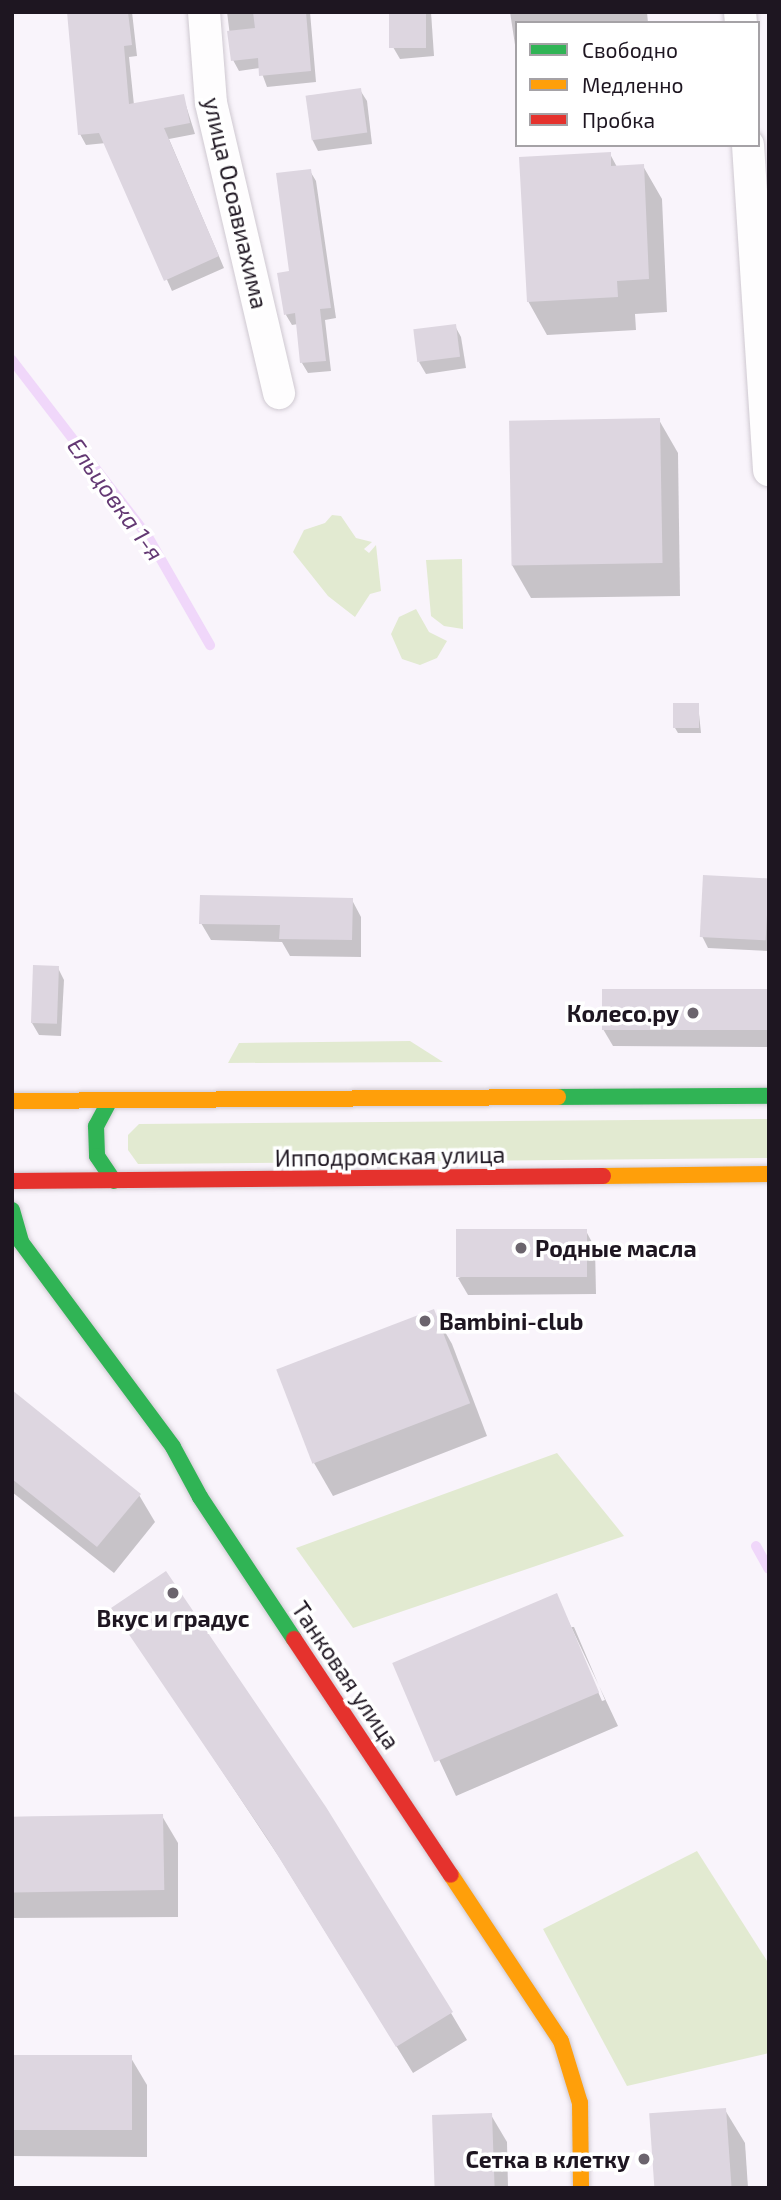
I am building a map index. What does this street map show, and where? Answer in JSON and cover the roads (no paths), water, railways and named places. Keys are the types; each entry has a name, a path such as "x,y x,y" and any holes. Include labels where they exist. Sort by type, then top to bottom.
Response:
{"main road":[{"path":"12,1101 769,1096"},
{"path":"110,1100 96,1126 97,1156 114,1181"},
{"name":"Ипподромская улица","path":"12,1181 769,1174"},
{"name":"Танковая улица","path":"12,1210 21,1242 173,1447 200,1497 561,2041 580,2103 581,2188"}],"street":[{"name":"улица Осоавиахима","path":"204,12 212,103 279,393"},
{"path":"748,147 769,470"}],"waterway":[{"name":"Ельцовка 1-я","path":"12,360 147,535 210,645"},
{"name":"Ельцовка 1-я","path":"756,1546 769,1569"}],"place":[{"name":"Колесо.ру","path":"693,1013"},
{"name":"Родные масла","path":"521,1248"},
{"name":"Bambini-club","path":"425,1321"},
{"name":"Вкус и градус","path":"173,1593"},
{"name":"Сетка в клетку","path":"644,2159"}]}
